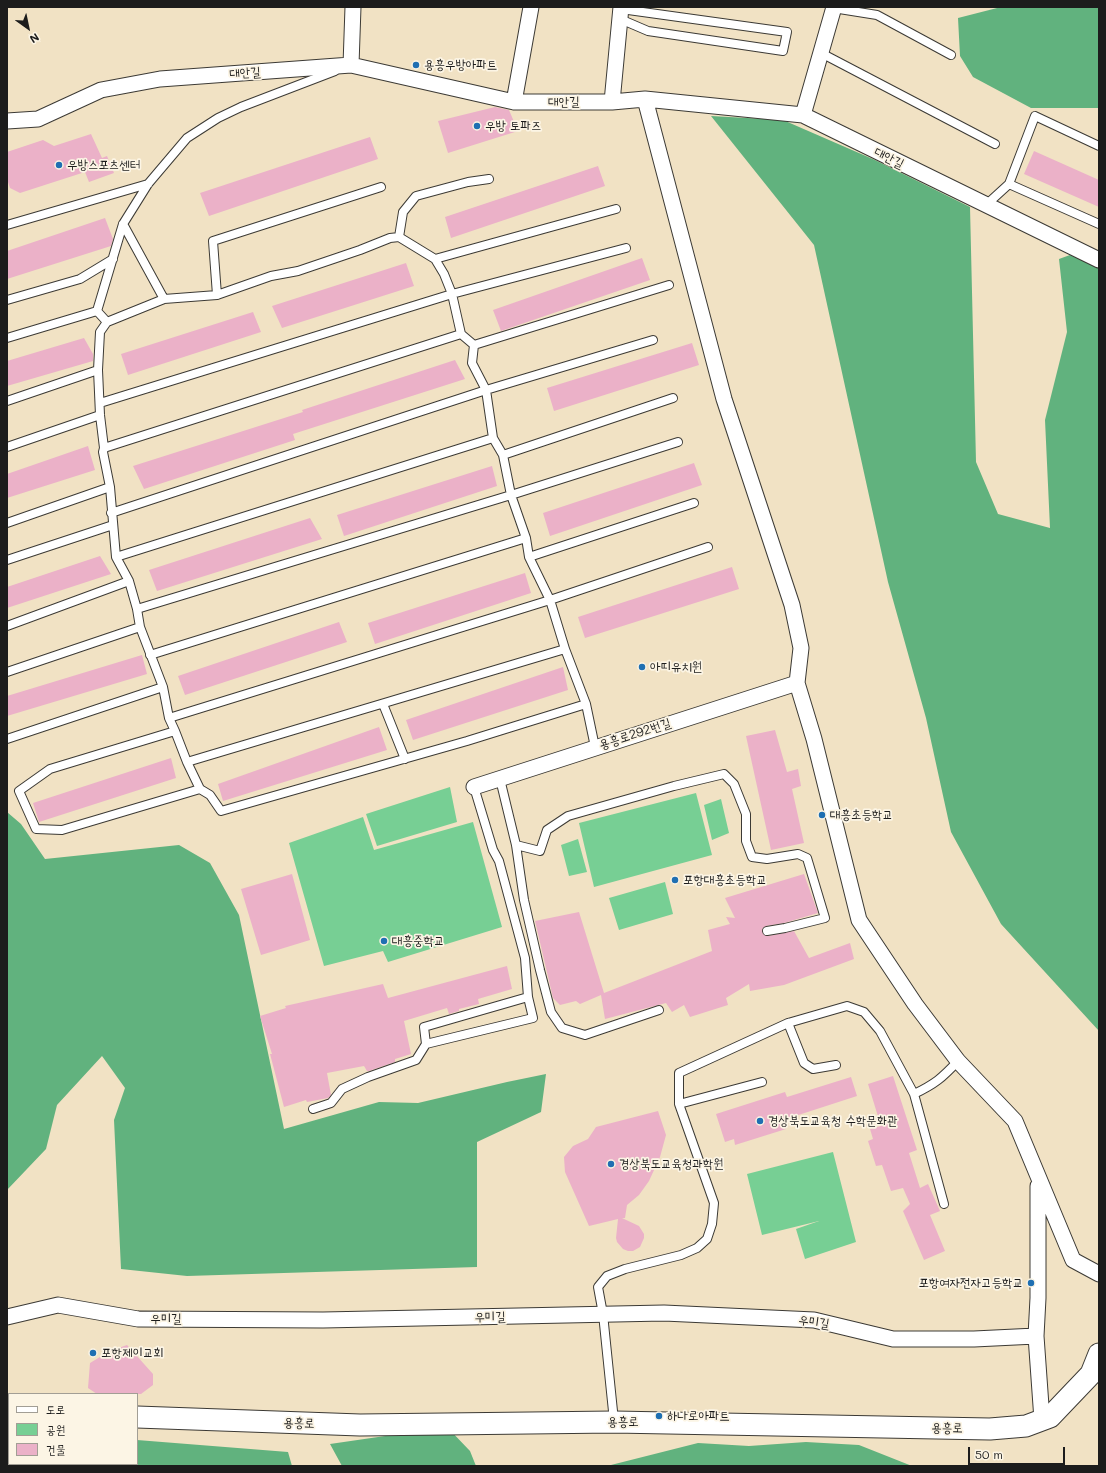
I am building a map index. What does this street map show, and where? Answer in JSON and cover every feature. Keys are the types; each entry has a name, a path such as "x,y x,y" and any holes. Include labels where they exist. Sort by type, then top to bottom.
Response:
{"main road":[{"name":"용흥로","path":"138,1417 360,1425 614,1422 990,1429 1026,1426 1050,1417 1091,1374 1099,1354"}],"street":[{"path":"351,65 353,7"},
{"path":"514,102 531,7"},
{"path":"803,115 833,7"},
{"path":"612,102 620,12"},
{"name":"대안길","path":"7,121 38,120 101,90 160,79 351,65 514,102 612,102 646,99 803,115 1099,260"},
{"path":"646,99 724,399 792,605 801,648 797,683 814,739 859,920 915,1004 958,1062 1015,1121 1073,1260 1099,1274"},
{"name":"용흥로292번길","path":"474,787 797,683"},
{"path":"1038,1179 1038,1298 1036,1336 1042,1420"},
{"name":"우미길","path":"7,1317 58,1305 138,1319 323,1320 664,1313 814,1320 893,1339 974,1339 1036,1336"}],"lane":[{"path":"833,7 877,15 950,55"},
{"path":"620,12 786,32 783,51 648,31 620,12"},
{"path":"821,53 995,144"},
{"path":"97,311 123,224 148,184 187,138 218,118 249,104 351,65"},
{"path":"986,205 1009,184 1035,116 1099,146"},
{"path":"399,237 403,212 416,196 462,184 489,179"},
{"path":"7,225 148,184"},
{"path":"1009,184 1099,224"},
{"path":"217,295 213,241 381,187"},
{"path":"435,259 616,209"},
{"path":"123,224 164,299"},
{"path":"474,345 461,334 452,294 444,274 435,259 399,237 390,238 298,271 271,276 217,295 164,299 107,322 100,332 98,370 100,415 104,448 103,452 110,487 111,513 116,557 129,581 137,609 140,627 163,687 169,718 176,731 187,762 200,789 210,795 221,811 467,741 586,704"},
{"path":"100,402 452,294 626,248"},
{"path":"7,300 80,279 113,259"},
{"path":"474,345 669,285"},
{"path":"97,311 107,322"},
{"path":"7,338 97,311"},
{"path":"104,448 461,334"},
{"path":"111,513 486,390 653,340"},
{"path":"474,345 472,363 486,390 493,438 502,455 512,495 526,538 529,557 550,600 565,649 586,704 595,747"},
{"path":"7,401 98,370"},
{"path":"502,455 674,398"},
{"path":"7,448 100,415"},
{"path":"116,557 493,438"},
{"path":"137,609 512,495 678,442"},
{"path":"7,523 110,487"},
{"path":"529,557 694,503"},
{"path":"7,560 113,525"},
{"path":"150,655 526,538"},
{"path":"169,718 550,600 708,547"},
{"path":"7,626 129,581"},
{"path":"7,672 140,627"},
{"path":"187,762 565,649"},
{"path":"7,739 163,687"},
{"path":"383,704 405,759"},
{"path":"176,731 50,769 19,791 36,829 62,830 200,789"},
{"path":"516,845 540,851 547,830 568,816 674,786 724,774 734,784 746,814 746,841 752,857 767,859 798,854 807,858 825,918 767,931"},
{"path":"500,779 516,845 524,900 540,970 551,1012 562,1028 585,1035 660,1010"},
{"path":"426,1044 533,1018 528,997 524,958 499,861 493,850 474,787"},
{"path":"312,1109 331,1103 342,1089 368,1077 416,1060 426,1044 424,1027 528,997"},
{"path":"614,1422 603,1314 598,1287 606,1276 625,1269 681,1255 697,1248 706,1239 712,1224 714,1203 679,1104 679,1073 788,1023 847,1006 864,1012 880,1031 914,1094 944,1204"},
{"path":"788,1023 804,1063 812,1070 836,1065"},
{"path":"914,1094 942,1078 958,1062"},
{"path":"679,1104 762,1082"}],"green space":[{"path":"1001,7 1099,7 1099,108 1031,108 973,77 960,56 958,18"},
{"path":"711,116 783,120 875,160 970,207 976,462 998,514 1050,528 1045,420 1067,332 1059,259 1070,255 1099,268 1099,1031 1001,924 951,832 926,718 888,582 814,245"},
{"path":"450,787 457,822 377,846 366,814"},
{"path":"696,793 712,855 594,887 579,823"},
{"path":"721,799 729,833 712,840 704,805"},
{"path":"7,812 21,824 45,859 179,845 210,863 239,915 284,1129 379,1102 418,1103 546,1074 541,1112 477,1142 477,1267 187,1276 121,1269 114,1120 125,1088 102,1056 57,1105 46,1149 7,1190"},
{"path":"363,817 374,850 473,822 502,927 388,962 383,951 324,966 289,843"},
{"path":"578,839 587,872 569,876 561,845"},
{"path":"665,882 673,914 619,930 609,898"},
{"path":"833,1152 856,1242 805,1259 796,1229 819,1221 762,1235 747,1174"},
{"path":"447,1427 470,1451 476,1466 342,1466 330,1444"},
{"path":"138,1440 288,1452 292,1466 7,1466 7,1444 8,1465 138,1465"},
{"path":"806,1442 859,1445 912,1466 607,1466 698,1443 749,1446"}],"building":[{"name":"우방 토파즈","path":"495,107 509,110 518,131 448,153 438,121"},
{"name":"우방스포츠센터","path":"91,134 102,158 107,156 114,173 89,182 85,172 20,193 10,188 7,179 7,152 43,140 54,146"},
{"path":"370,137 378,159 209,216 200,193"},
{"path":"1034,151 1099,180 1099,207 1024,174"},
{"path":"598,166 605,186 451,238 445,217"},
{"path":"105,218 113,239 111,246 7,279 7,251"},
{"path":"642,258 650,280 501,331 493,310"},
{"path":"406,263 414,286 282,328 272,306"},
{"path":"253,312 261,332 128,375 121,354"},
{"path":"84,338 93,354 93,361 7,386 7,361"},
{"path":"692,343 699,365 554,411 547,388"},
{"path":"455,360 465,379 293,434 295,440 144,489 133,466 303,412 302,410"},
{"path":"88,446 95,470 7,498 7,474"},
{"path":"694,463 702,485 550,536 543,513"},
{"path":"492,466 497,486 344,536 337,515"},
{"path":"310,518 322,539 157,591 149,570"},
{"path":"100,556 111,574 7,608 7,587"},
{"path":"732,567 739,589 585,638 578,617"},
{"path":"525,573 531,593 375,644 368,623"},
{"path":"339,622 347,642 185,695 178,676"},
{"path":"142,655 147,674 7,716 7,696"},
{"path":"563,667 568,690 413,740 406,720"},
{"path":"379,727 387,750 223,801 218,784"},
{"path":"775,730 787,772 798,769 801,786 792,789 804,843 771,850 746,736"},
{"path":"171,758 176,778 39,822 33,803"},
{"path":"292,874 310,940 261,955 241,889"},
{"path":"804,874 818,913 784,923 766,926 762,929 763,934 768,936 794,931 809,958 850,943 854,959 784,985 750,991 749,984 726,998 728,1005 690,1017 684,1005 672,1012 666,1003 605,1019 601,995 580,1004 576,1001 560,1005 553,998 535,921 579,912 604,993 712,951 708,930 730,924 726,917 735,918 725,898"},
{"path":"507,966 512,989 478,999 479,1004 459,1009 459,1011 449,1014 447,1008 404,1021 411,1054 395,1059 395,1062 369,1071 367,1071 364,1066 327,1073 331,1095 328,1098 307,1102 306,1100 284,1107 270,1054 272,1054 260,1016 286,1008 285,1006 383,984 388,998"},
{"path":"893,1076 917,1150 909,1153 920,1188 928,1184 940,1211 930,1215 945,1251 924,1260 903,1211 910,1204 903,1188 891,1191 882,1165 876,1166 868,1141 873,1139 870,1129 881,1126 868,1084"},
{"path":"851,1077 857,1096 783,1120 786,1129 735,1145 734,1139 725,1142 716,1114 785,1092 787,1097"},
{"name":"경상북도교육청과학원","path":"658,1111 666,1135 660,1157 649,1181 639,1195 627,1205 625,1218 622,1218 639,1226 644,1234 644,1238 640,1247 633,1251 628,1251 623,1249 617,1242 618,1219 589,1226 565,1172 564,1157 573,1146 588,1139 596,1127"},
{"path":"127,1345 153,1374 153,1385 141,1394 96,1393 88,1388 90,1363 110,1351"}],"place":[{"name":"용흥우방아파트","path":"416,65"},
{"name":"우방 토파즈","path":"477,126"},
{"name":"우방스포츠센터","path":"59,165"},
{"name":"아띠유치원","path":"642,667"},
{"name":"대흥초등학교","path":"822,815"},
{"name":"포항대흥초등학교","path":"675,880"},
{"name":"대흥중학교","path":"384,941"},
{"name":"경상북도교육청 수학문화관","path":"760,1121"},
{"name":"경상북도교육청과학원","path":"611,1164"},
{"name":"포항여자전자고등학교","path":"1031,1283"},
{"name":"포항제이교회","path":"93,1353"},
{"name":"하나로아파트","path":"659,1416"}]}
